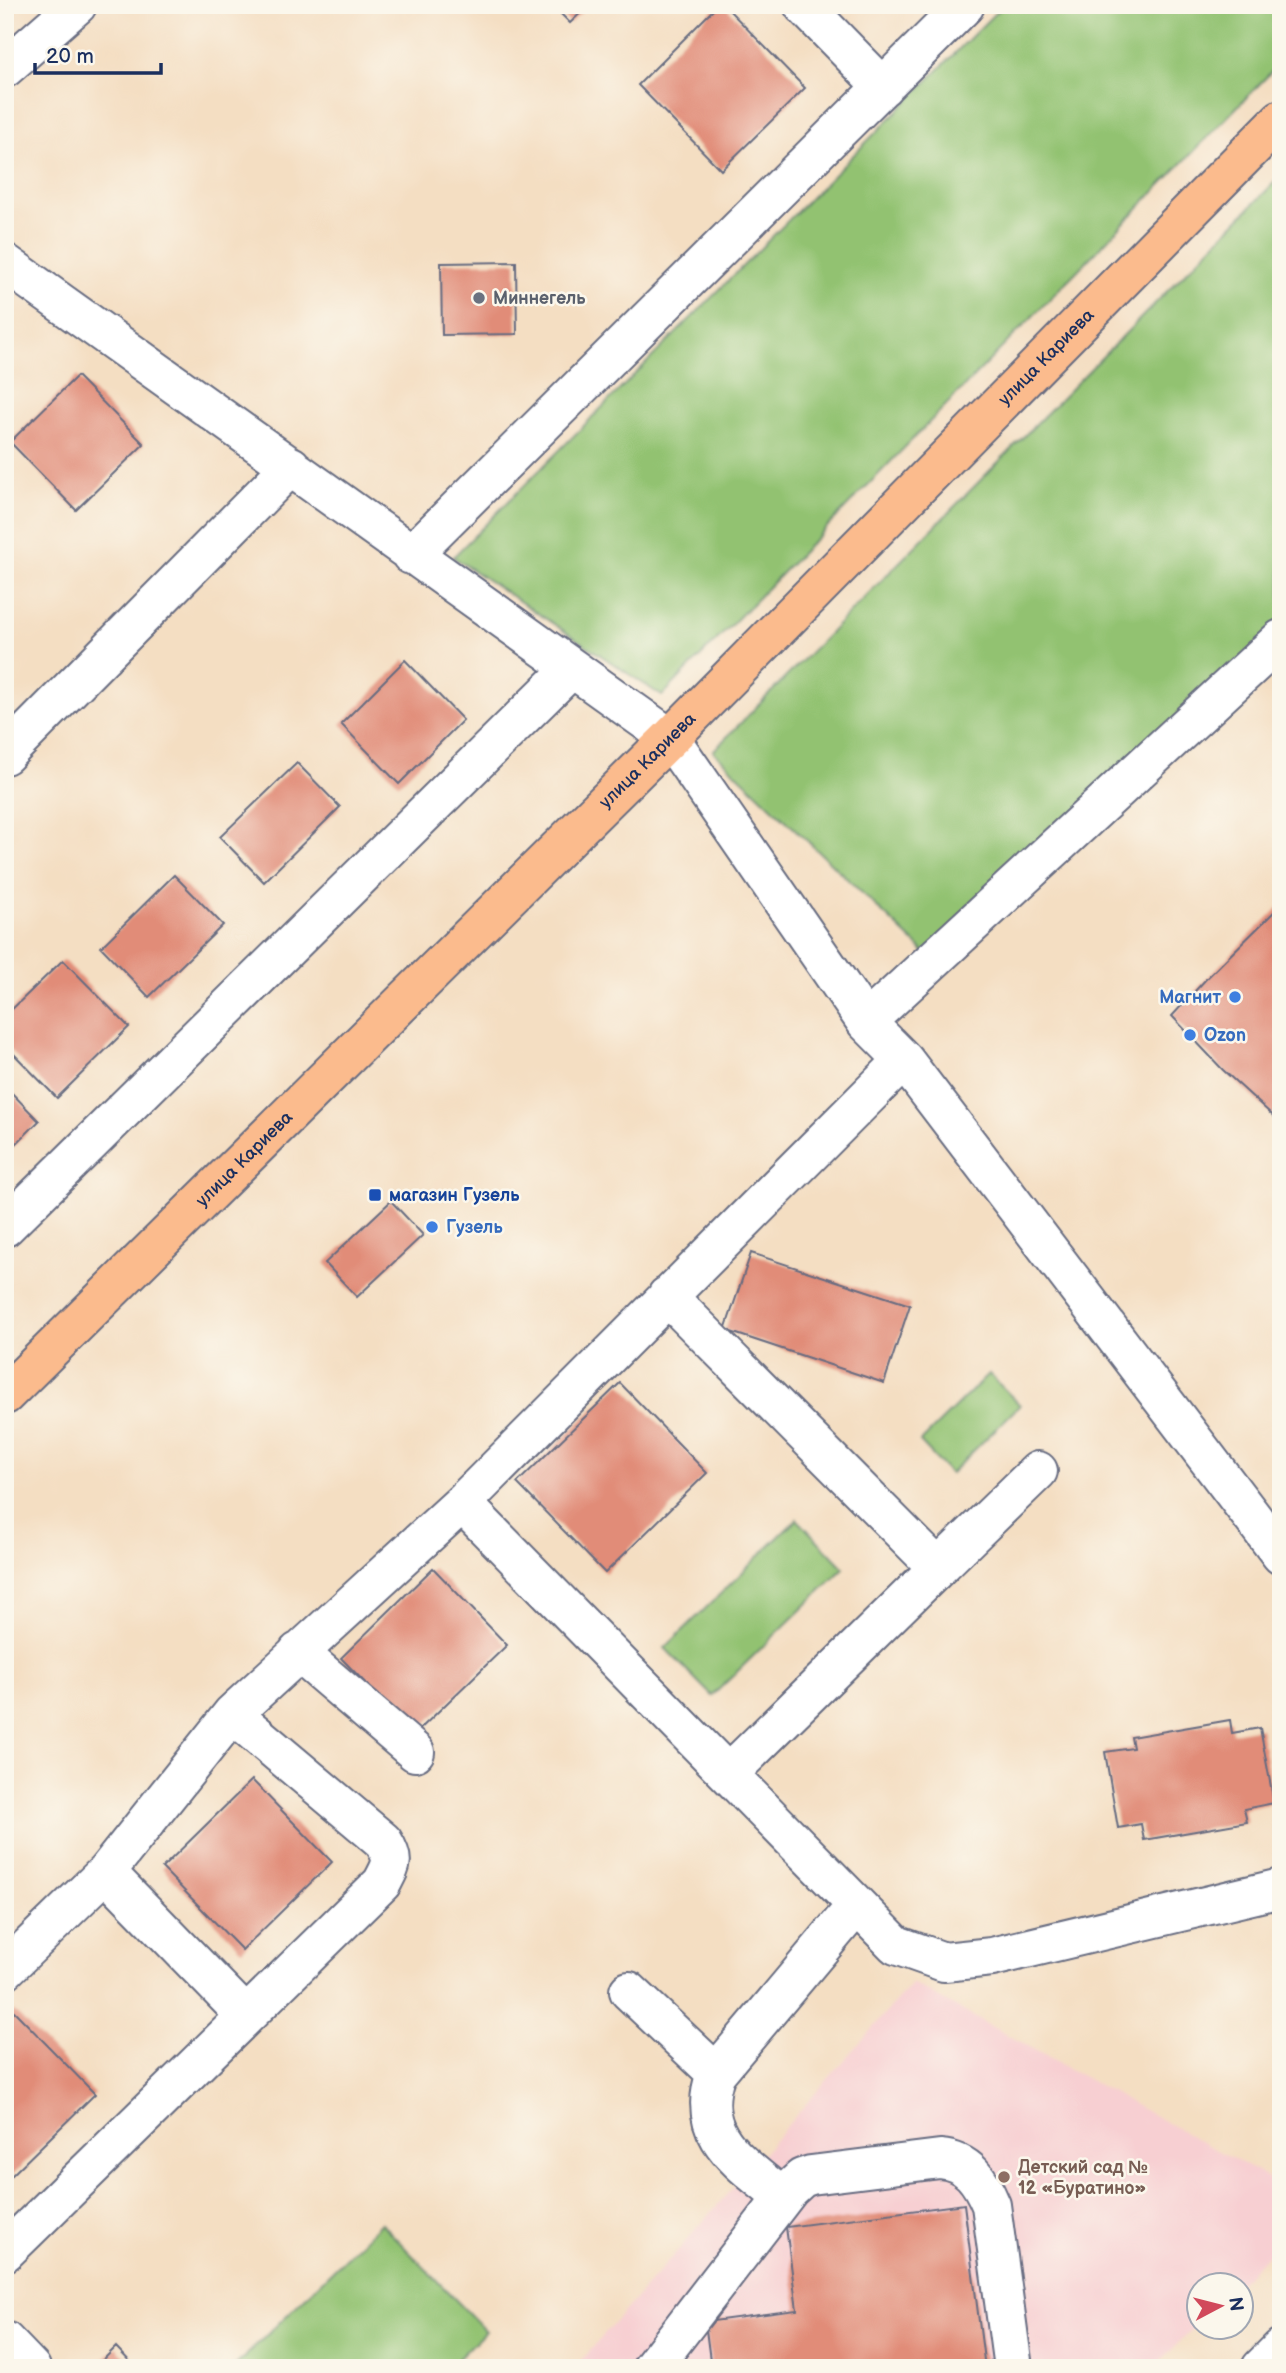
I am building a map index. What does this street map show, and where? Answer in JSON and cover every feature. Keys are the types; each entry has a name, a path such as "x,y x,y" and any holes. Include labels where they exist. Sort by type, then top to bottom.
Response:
{"main road":[{"name":"улица Кариева","path":"5,1395 670,738 1281,119"}],"street":[{"path":"5,68 76,5"},
{"path":"803,5 883,87"},
{"path":"411,555 965,5"},
{"path":"5,263 670,738 866,1022 904,1060 1281,1555"},
{"path":"5,755 291,466"},
{"path":"866,1022 1281,639"},
{"path":"5,1227 572,669"},
{"path":"5,1970 106,1872 232,1714 462,1503 904,1060"},
{"path":"667,1296 939,1568"},
{"path":"728,1774 1038,1471"},
{"path":"462,1503 896,1945 944,1962 992,1957 1281,1888"},
{"path":"298,1652 415,1752"},
{"path":"5,2252 382,1883 392,1865 390,1852 383,1841 232,1714"},
{"path":"106,1872 246,2016"},
{"path":"783,2198 719,2139 712,2124 709,2100 716,2073 856,1906"},
{"path":"628,1992 716,2073"},
{"path":"652,2368 783,2198 802,2178 940,2159 959,2162 969,2169 986,2196 994,2218 1013,2368"},
{"path":"5,2341 31,2368"},
{"path":"1261,2368 1281,2348"}],"shaded area":[{"name":"Детский сад № 12 «Буратино»","path":"912,1983 1281,2185 1281,2242 1250,2272 1184,2272 1184,2337 1154,2368 575,2368"}],"green space":[{"path":"1003,5 1281,5 1281,62 662,696 453,557"},
{"path":"1281,176 1281,619 944,971 713,751"},
{"path":"989,1374 1020,1405 950,1474 920,1442"},
{"path":"797,1519 844,1568 712,1696 665,1648"},
{"path":"381,2223 486,2331 449,2368 233,2368"}],"building":[{"path":"552,5 589,5 570,23"},
{"path":"718,5 724,5 805,88 721,170 638,85"},
{"name":"Миннегель","path":"516,262 517,334 442,335 441,263"},
{"path":"77,376 144,444 76,510 10,442"},
{"path":"405,660 463,720 399,784 341,724"},
{"path":"297,763 340,807 264,882 220,837"},
{"path":"174,875 223,925 149,997 101,947"},
{"name":"Магнит","path":"1281,905 1281,1123 1223,1070 1172,1016"},
{"path":"63,960 129,1027 57,1098 5,1045 5,1016"},
{"path":"5,1086 39,1121 5,1155"},
{"path":"391,1201 423,1235 357,1297 325,1263"},
{"path":"751,1253 910,1305 884,1383 725,1330"},
{"path":"620,1383 707,1473 605,1573 517,1483"},
{"path":"433,1568 507,1645 415,1734 341,1658"},
{"path":"1230,1720 1232,1733 1260,1728 1274,1803 1244,1809 1247,1822 1144,1840 1141,1824 1118,1828 1105,1752 1133,1748 1131,1737"},
{"path":"252,1780 332,1862 242,1950 162,1868"},
{"path":"14,2011 95,2094 9,2178 5,2174 5,2020"},
{"path":"964,2204 985,2368 711,2368 705,2322 797,2310 786,2227"},
{"path":"116,2347 136,2368 98,2368"}],"place":[{"name":"Миннегель","path":"479,298"},
{"name":"Магнит","path":"1235,997"},
{"name":"Ozon","path":"1190,1035"},
{"name":"магазин Гузель","path":"375,1195"},
{"name":"Гузель","path":"432,1227"},
{"name":"Детский сад № 12 «Буратино»","path":"1004,2177"}]}
